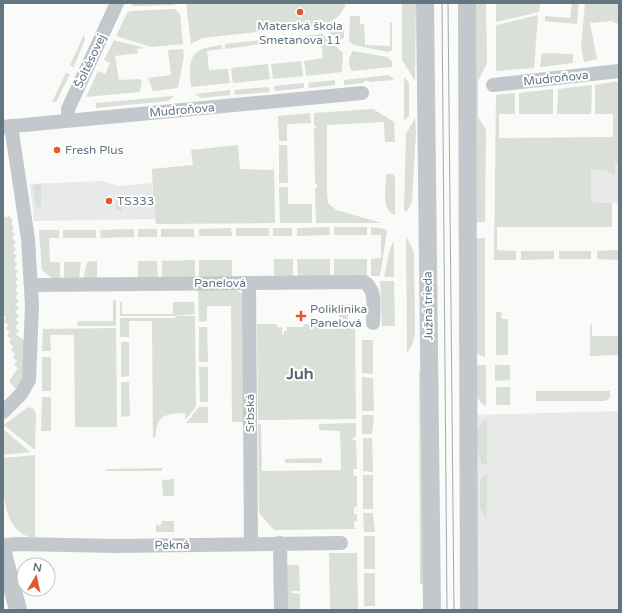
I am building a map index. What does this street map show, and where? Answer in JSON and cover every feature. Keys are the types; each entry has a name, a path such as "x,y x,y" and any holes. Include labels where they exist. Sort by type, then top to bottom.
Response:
{"street":[{"name":"Šoltésovej","path":"68,120 68,109 117,3"},
{"name":"Južná trieda","path":"425,3 432,610"},
{"path":"467,3 470,610"},
{"name":"Mudroňova","path":"493,85 619,71"},
{"name":"Mudroňova","path":"7,127 362,93"},
{"path":"3,412 21,394 29,380 32,285 25,222 7,127"},
{"name":"Panelová","path":"32,285 364,282 369,284 372,290 373,323"},
{"name":"Srbská","path":"249,284 251,543"},
{"path":"280,543 281,610"},
{"name":"Pekná","path":"3,545 115,546 341,543"},
{"path":"3,553 18,610"}],"shaded area":[{"path":"132,3 177,3 174,5 132,6"},
{"path":"186,3 346,3 343,11 337,17 322,25 202,38 191,44"},
{"path":"402,3 416,3 415,81 402,60"},
{"path":"474,3 486,3 487,63 478,81 478,117 486,130 485,222 476,222"},
{"path":"496,3 540,3 539,12 496,22"},
{"path":"572,3 579,3 577,24 545,21 545,16 570,18"},
{"path":"585,3 619,3 619,24 611,21 590,23 597,59 584,62 581,47"},
{"path":"175,9 180,14 183,44 151,47 116,36 127,13 130,11"},
{"path":"538,15 534,68 496,71 496,25"},
{"path":"350,16 360,16 360,24 364,24 365,45 390,46 390,23 392,23 392,50 388,52 353,45 349,41"},
{"path":"344,23 344,38 339,40 329,32"},
{"path":"322,34 343,53 342,72 306,76 304,61 323,58 321,38 305,40 305,36"},
{"path":"84,35 85,40 73,68 70,65"},
{"path":"302,36 302,40 265,44 265,40"},
{"path":"114,40 145,48 137,49 138,53 115,56 119,80 140,79 142,81 140,92 86,97 98,71 105,74 110,63 104,60"},
{"path":"262,40 262,44 225,49 225,44"},
{"path":"222,45 222,49 207,51 209,70 228,69 230,83 191,87 190,68 193,56 203,49"},
{"path":"183,49 184,55 178,88 153,91 148,78 171,75 168,50"},
{"path":"353,51 387,57 392,61 392,67 352,71 349,66 349,61"},
{"path":"542,53 573,54 573,63 540,67"},
{"path":"301,61 303,76 273,79 271,64"},
{"path":"268,64 270,79 233,83 231,68"},
{"path":"66,73 70,74 56,102 52,102"},
{"path":"388,75 393,78 393,80 370,82 364,81 364,83 344,85 344,80"},
{"path":"404,77 409,83 409,116 404,121"},
{"path":"335,80 335,85 309,88 308,83"},
{"path":"619,81 619,163 615,163 615,175 603,170 591,170 591,202 612,203 612,227 497,227 497,250 516,251 516,260 494,260 496,95 515,93 515,114 499,114 499,138 613,137 613,114 595,114 595,85"},
{"path":"304,83 304,88 275,91 274,86"},
{"path":"592,85 591,114 557,114 558,89"},
{"path":"269,87 270,92 235,95 234,90"},
{"path":"553,89 553,114 519,114 519,93"},
{"path":"230,90 230,95 201,98 195,94"},
{"path":"174,96 168,101 96,108 96,103"},
{"path":"373,109 394,122 395,142 385,142 384,122 327,125 327,195 328,203 336,210 382,223 316,223 315,188 317,188 317,184 315,183 314,128 317,128 314,125 314,113"},
{"path":"310,113 311,123 287,124 287,141 279,141 278,116"},
{"path":"415,118 416,132 412,201 408,210 405,212 406,134"},
{"path":"238,145 240,169 273,170 274,164 275,223 156,224 153,196 121,200 122,211 116,209 116,197 120,198 153,195 152,169 193,165 191,150"},
{"path":"279,145 287,145 288,183 279,183"},
{"path":"615,163 619,163 619,203 591,202 591,170 603,170 615,175"},
{"path":"386,174 393,174 395,177 395,215 391,213 386,204"},
{"path":"101,181 119,186 152,183 155,219 34,221 30,184"},
{"path":"41,183 41,207 36,207 33,186"},
{"path":"279,187 288,187 288,204 312,204 312,223 280,223"},
{"path":"9,216 13,220 11,224 14,227 12,231 15,235 12,238 16,242 13,246 16,249 13,253 17,256 14,260 17,264 14,268 18,271 15,275 18,279 15,283 18,286 15,290 18,293 15,297 19,301 15,305 19,308 15,312 19,316 15,319 19,323 15,327 19,331 15,334 25,341 25,374 18,387 15,388 9,381 18,368 14,365 17,361 13,358 15,353 11,351 13,346 9,343 11,339 7,336 10,332 6,329 8,325 4,322 6,317 3,315 3,218"},
{"path":"329,227 330,235 297,236 297,228"},
{"path":"334,227 367,227 367,235 334,235"},
{"path":"371,227 385,229 387,231 380,276 371,276 371,259 381,258 381,235 371,235"},
{"path":"231,228 232,236 199,236 199,229"},
{"path":"236,228 269,228 269,236 236,236"},
{"path":"273,228 292,228 292,236 273,236"},
{"path":"134,229 134,237 101,238 100,230"},
{"path":"138,229 157,229 157,237 138,237"},
{"path":"161,229 194,229 194,237 161,237"},
{"path":"39,230 59,230 59,238 49,238 50,262 60,262 60,281 52,278 42,270"},
{"path":"63,230 96,230 96,238 63,238"},
{"path":"406,236 414,252 415,333 413,343 407,353"},
{"path":"476,238 485,238 485,357 479,355 476,350"},
{"path":"394,241 394,277 384,277 390,248"},
{"path":"619,250 619,260 597,259 597,251"},
{"path":"521,251 554,251 554,259 521,260"},
{"path":"559,251 591,251 591,259 559,259"},
{"path":"274,259 293,259 293,277 274,278"},
{"path":"297,259 330,259 330,277 298,277"},
{"path":"334,259 367,259 367,276 334,277"},
{"path":"195,260 195,279 162,279 162,261"},
{"path":"199,260 232,260 232,278 199,279"},
{"path":"97,261 97,280 83,280 87,262"},
{"path":"138,261 157,261 158,279 138,280"},
{"path":"64,262 81,262 79,280 64,281"},
{"path":"380,281 394,281 395,326 382,326"},
{"path":"198,287 215,290 234,290 234,287 243,295 246,422 232,422 231,306 207,306 207,321 199,322"},
{"path":"113,300 116,300 116,326 77,326 78,321 113,321"},
{"path":"120,302 122,302 122,314 173,314 173,302 194,302 195,314 174,316 120,316"},
{"path":"351,304 351,311 348,312 348,325 355,326 356,419 258,420 257,324 277,324 277,327 282,327 282,334 284,335 284,331 287,331 287,327 303,327 304,324 320,324 320,329 339,328 339,305"},
{"path":"496,312 501,312 502,319 508,319 508,355 496,355"},
{"path":"178,316 195,316 196,407 185,420 185,413 168,415 160,419 156,436 153,438 152,321 129,321 129,337 120,337 120,318 174,318"},
{"path":"590,324 592,325 592,336 619,336 619,355 590,356"},
{"path":"199,327 207,327 208,362 199,362"},
{"path":"116,328 117,427 75,427 74,335 50,335 51,351 42,351 43,329"},
{"path":"362,340 373,340 373,374 362,373"},
{"path":"121,342 129,342 129,376 121,377"},
{"path":"42,357 51,357 51,391 42,391"},
{"path":"421,365 425,584 420,584 419,373"},
{"path":"486,365 486,406 481,403 475,389 475,366"},
{"path":"495,365 510,365 510,380 495,381"},
{"path":"199,367 208,367 208,402 200,402"},
{"path":"362,377 373,378 374,411 362,411"},
{"path":"121,382 129,382 130,416 121,417"},
{"path":"496,387 510,387 510,405 496,405"},
{"path":"536,391 610,391 610,398 605,401 536,401"},
{"path":"42,397 51,397 51,431 41,431"},
{"path":"28,407 34,409 36,414 35,450 4,425"},
{"path":"199,407 208,407 208,423 186,423"},
{"path":"619,411 619,610 469,610 468,415"},
{"path":"362,415 374,415 372,434 362,434"},
{"path":"487,419 487,465 482,464 480,461 477,432 481,424"},
{"path":"356,423 356,437 353,437 353,440 356,440 357,469 353,469 354,476 357,476 357,507 354,507 354,514 357,514 357,521 354,521 354,528 357,529 274,530 259,513 258,424 261,424 262,471 341,470 340,431 319,430 319,424"},
{"path":"3,429 30,452 3,455"},
{"path":"363,438 372,438 373,472 363,471"},
{"path":"35,455 35,538 24,534 15,527 9,518 4,495 3,458"},
{"path":"322,458 322,463 285,463 285,459"},
{"path":"162,468 162,471 104,471 108,469"},
{"path":"487,474 487,520 480,508 480,480"},
{"path":"363,475 373,475 373,509 363,509"},
{"path":"174,479 174,496 163,496 162,480"},
{"path":"363,513 373,513 375,532 364,532"},
{"path":"162,521 174,521 174,532 156,532 156,524 160,526"},
{"path":"364,536 375,536 375,569 364,569"},
{"path":"329,553 357,553 358,610 330,610"},
{"path":"285,565 299,565 300,591 291,591 291,593 300,594 300,610 285,610"},
{"path":"364,573 375,573 375,606 364,606"}],"tram line":[{"path":"442,3 447,610"},
{"path":"448,3 454,610"}],"place":[{"name":"Materská škola Smetanova 11","path":"300,12"},
{"name":"Fresh Plus","path":"57,150"},
{"name":"TS333","path":"109,201"},
{"name":"Poliklinika Panelová","path":"301,316"}],"district":[{"name":"Juh","path":"300,374"}]}
